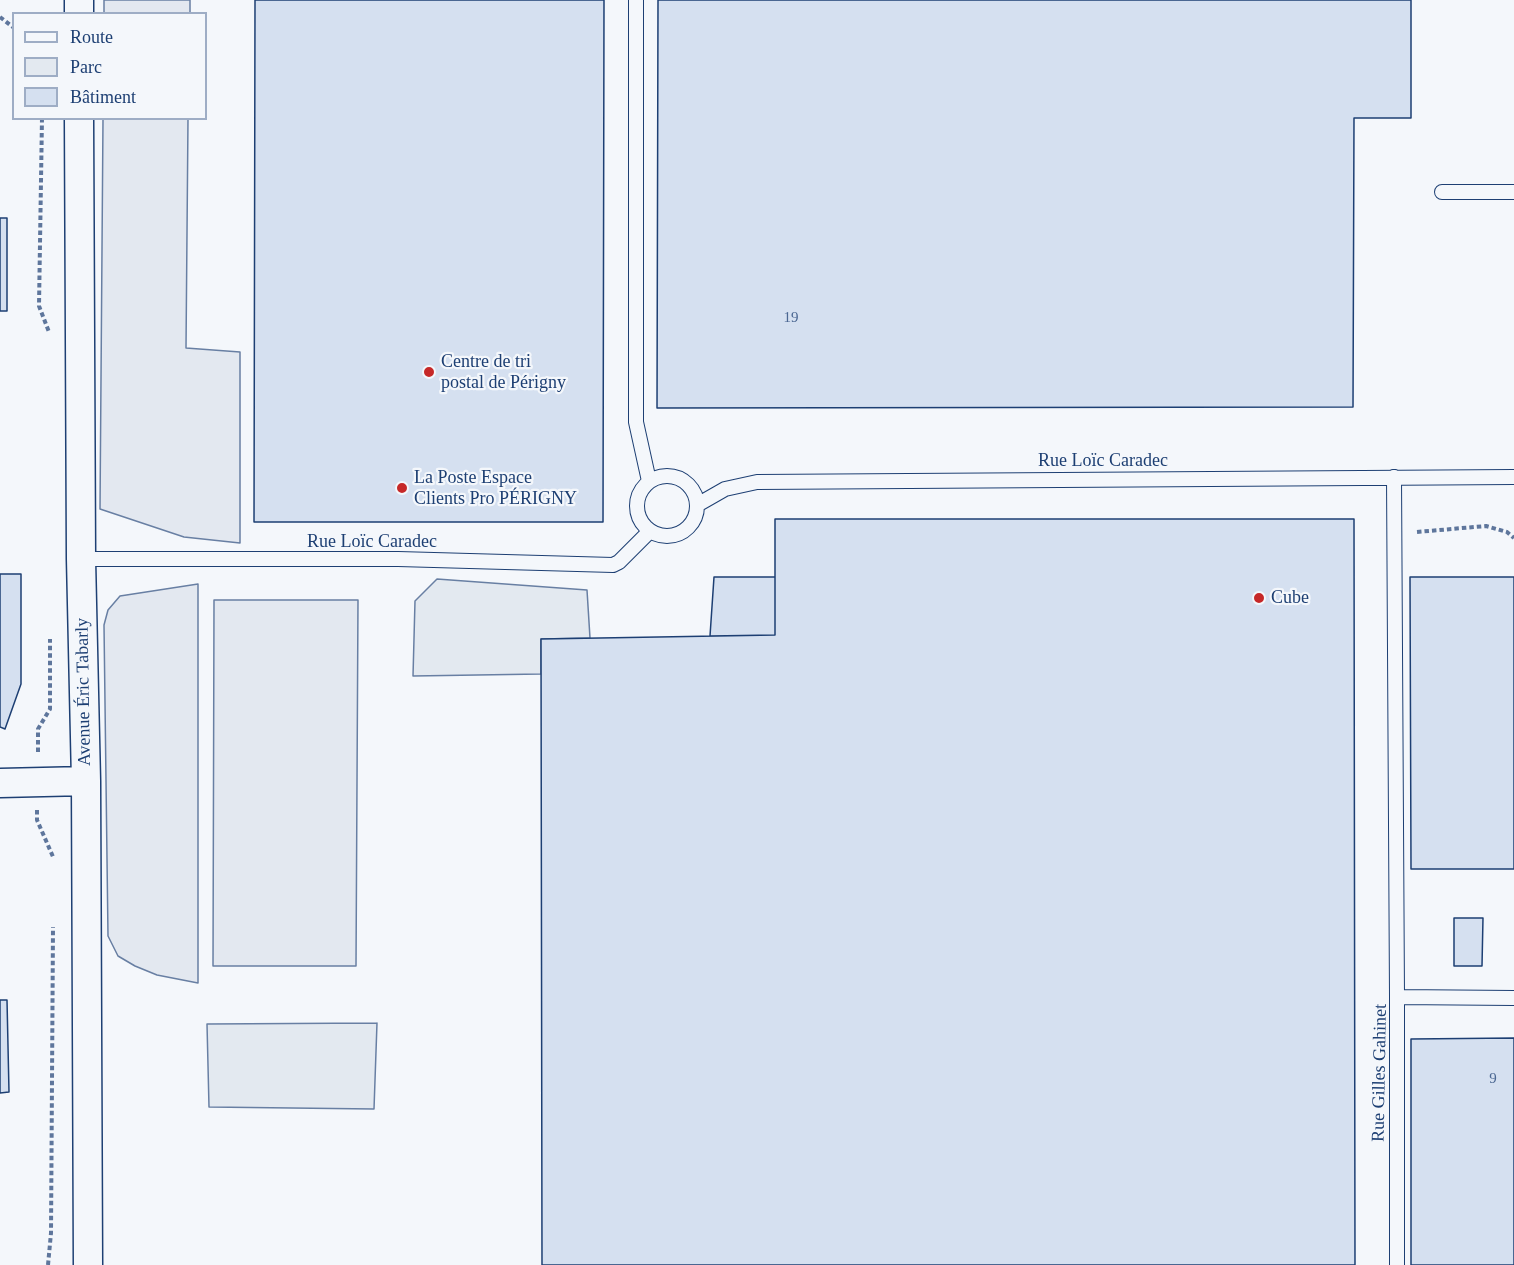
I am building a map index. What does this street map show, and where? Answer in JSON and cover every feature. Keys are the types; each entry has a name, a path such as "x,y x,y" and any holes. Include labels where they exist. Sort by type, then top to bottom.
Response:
{"street":[{"name":"Avenue Éric Tabarly","path":"79,120 81,559 86,781 88,1265"},
{"path":"0,783 86,781"}],"lane":[{"path":"636,0 636,422 649,481"},
{"path":"1442,192 1514,192"},
{"path":"666,476 684,481 695,495 697,504 692,523 677,535 658,536 642,525 636,507 637,497 642,488 649,481 666,476"},
{"path":"1394,477 1396,997"},
{"name":"Rue Loïc Caradec","path":"697,504 725,489 757,482 1514,477"},
{"name":"Rue Loïc Caradec","path":"81,559 398,559 613,565 650,532"},
{"name":"Rue Gilles Gahinet","path":"1397,1265 1396,997 1514,998"}],"path":[{"path":"0,17 12,26"},
{"path":"42,120 39,306 51,337"},
{"path":"1395,534 1486,526 1507,532 1514,538"},
{"path":"50,637 50,709 38,729 37,820 54,859 54,870"},
{"path":"48,1265 51,1233 54,917"}],"green space":[{"path":"437,579 587,590 590,638 541,639 541,674 413,676 415,601"},
{"path":"377,1023 374,1109 209,1107 207,1024"}],"shaded area":[{"path":"104,0 190,0 190,12 104,12"},
{"path":"103,120 188,120 186,348 240,352 240,543 184,537 100,509"},
{"path":"198,584 198,983 157,975 135,966 118,956 108,936 104,625 108,610 120,596"},
{"path":"214,600 358,600 356,966 213,966"}],"building":[{"name":"Centre de tri postal de Périgny","path":"255,0 604,0 603,522 254,522"},
{"path":"658,0 1411,0 1411,118 1354,118 1353,407 657,408"},
{"path":"0,218 7,218 7,311 0,311"},
{"path":"775,519 1354,519 1355,1265 542,1265 541,639 775,635"},
{"path":"0,574 21,574 21,684 5,729 0,727"},
{"path":"714,577 775,577 775,635 710,636"},
{"path":"1410,577 1514,577 1514,869 1411,869"},
{"path":"1454,918 1483,918 1482,966 1454,966"},
{"path":"0,1000 7,1000 9,1092 0,1093"},
{"path":"1514,1038 1514,1265 1411,1265 1411,1039"}],"place":[{"name":"Centre de tri postal de Périgny","path":"429,372"},
{"name":"La Poste Espace Clients Pro PÉRIGNY","path":"402,488"},
{"name":"Cube","path":"1259,598"}]}
